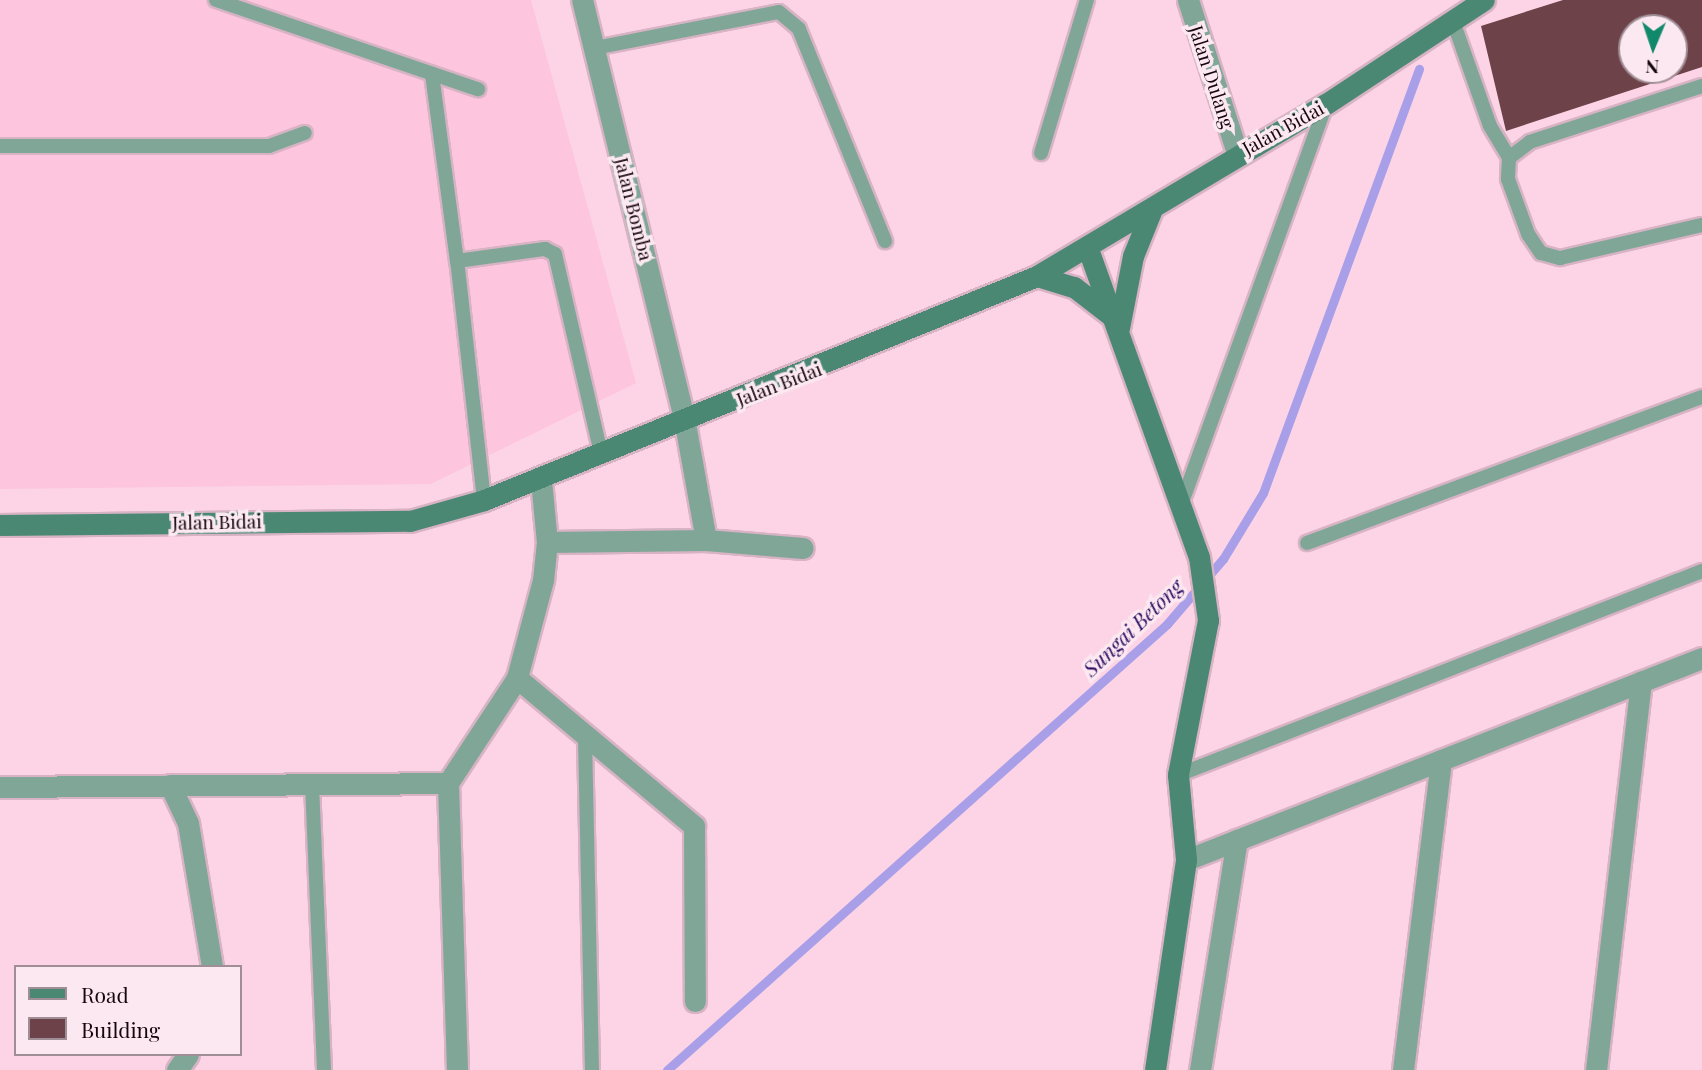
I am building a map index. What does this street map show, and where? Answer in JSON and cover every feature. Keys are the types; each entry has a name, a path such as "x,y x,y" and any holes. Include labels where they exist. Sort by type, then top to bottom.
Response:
{"street":[{"name":"Jalan Bomba","path":"582,0 684,418 706,540"},
{"name":"Jalan Dulang","path":"1188,0 1237,153"},
{"name":"Jalan Bidai","path":"0,525 396,522 484,500 541,480 684,418 1037,276 1152,209 1237,153 1326,104 1484,0"},
{"path":"1117,324 1133,256 1152,209"},
{"path":"1088,248 1199,557 1208,620 1178,775 1186,860 1154,1070"},
{"path":"1037,276 1074,287 1117,324"},
{"path":"457,1070 448,783 517,678 547,542 541,480"},
{"path":"547,542 706,540 803,548"},
{"path":"1186,860 1702,658"},
{"path":"517,678 694,826 695,1001"},
{"path":"1596,1070 1641,682"},
{"path":"1403,1070 1441,760"},
{"path":"0,787 448,783"},
{"path":"170,785 188,823 212,965"},
{"path":"1200,1070 1237,840"}],"lane":[{"path":"216,0 478,89"},
{"path":"1041,153 1087,0"},
{"path":"595,48 779,12 799,29 885,241"},
{"path":"1453,21 1490,126 1509,159 1518,213 1541,253 1583,258 1702,225"},
{"path":"432,74 457,261 484,500"},
{"path":"1509,159 1530,142 1702,86"},
{"path":"1181,505 1326,104"},
{"path":"0,146 269,146 305,133"},
{"path":"457,261 545,249 555,254 601,454"},
{"path":"1307,542 1701,400"},
{"path":"1178,775 1702,571"},
{"path":"585,737 592,1070"},
{"path":"312,784 324,1070"}],"shaded area":[{"path":"0,0 531,0 636,383 431,484 0,489"}],"building":[{"path":"1563,0 1702,0 1702,67 1688,72 1688,14 1618,14 1618,84 1650,84 1506,131 1481,26"}],"waterway":[{"name":"Sungai Betong","path":"667,1070 1167,624 1223,559 1263,493 1419,69"}]}
